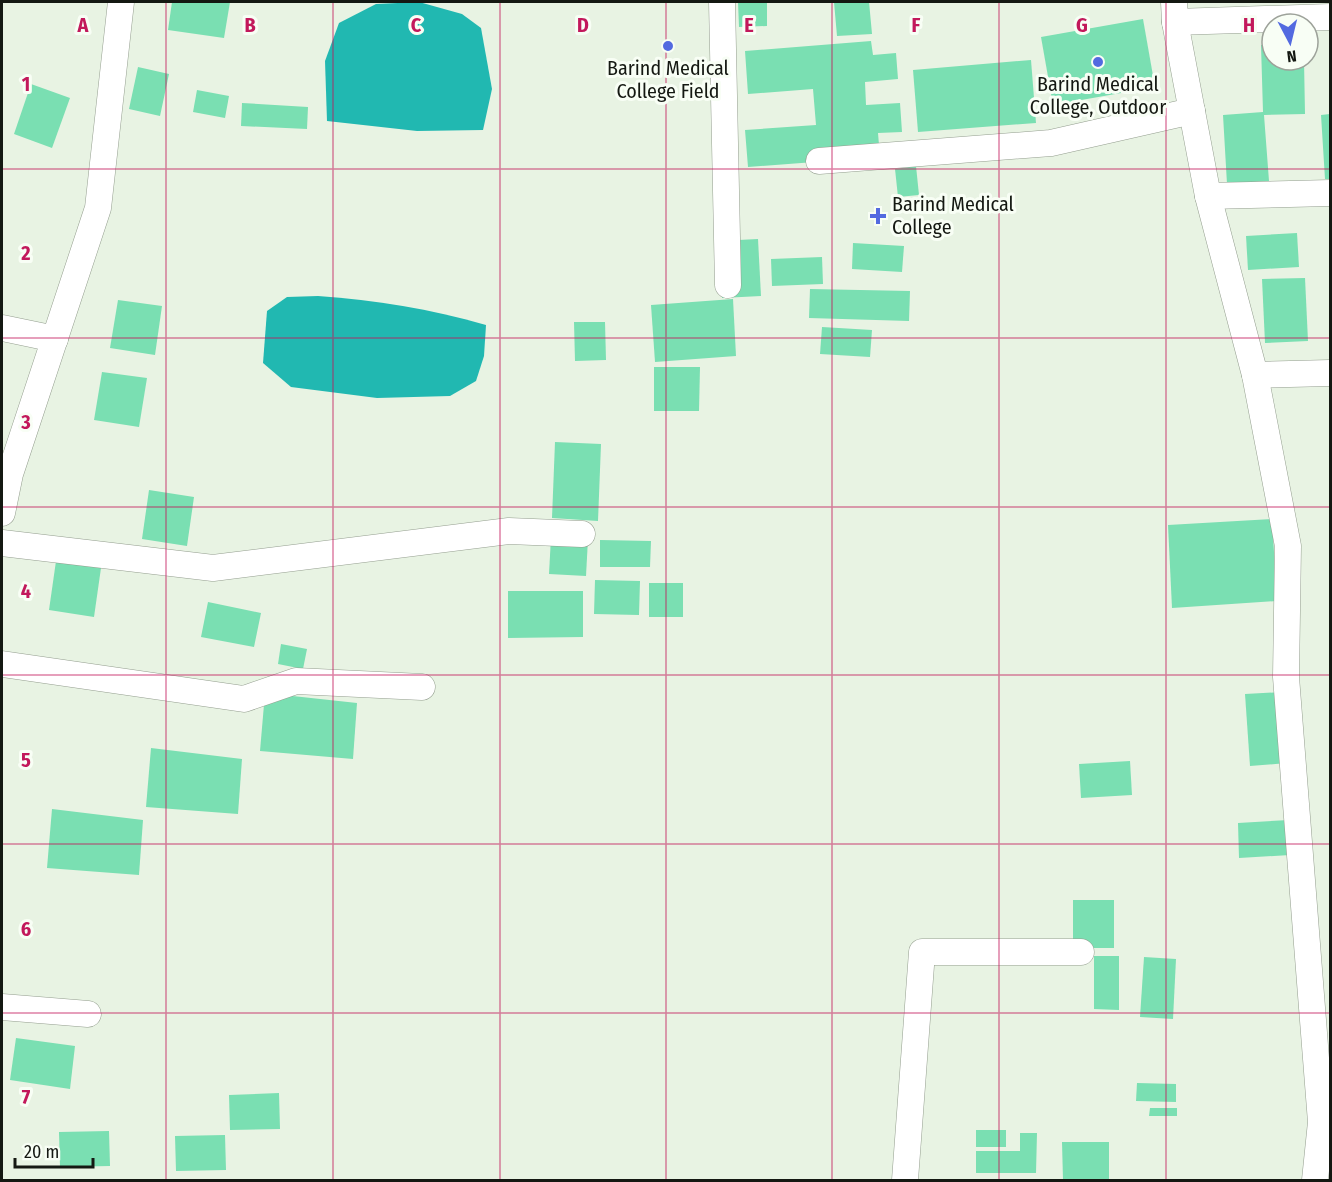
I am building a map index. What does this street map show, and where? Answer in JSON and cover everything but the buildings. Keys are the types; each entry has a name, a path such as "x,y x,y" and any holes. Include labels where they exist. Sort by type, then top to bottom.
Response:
{"street":[{"path":"2,513 9,456 55,339 98,208 121,2"},
{"path":"722,2 728,285"},
{"path":"1315,1180 1321,1122 1286,677 1288,546 1255,375 1208,196 1174,12 1330,17"},
{"path":"819,161 1051,143 1192,111"},
{"path":"1208,196 1330,193"},
{"path":"2,328 55,339"},
{"path":"1255,375 1330,373"},
{"path":"2,543 213,568 509,531 582,534"},
{"path":"2,664 244,699 296,681 422,687"},
{"path":"905,1180 922,952 1081,952"},
{"path":"2,1007 88,1014"}],"water":[{"path":"419,2 462,14 481,28 492,89 483,130 417,131 327,121 325,61 339,23 376,4"},
{"path":"318,296 403,306 486,325 484,356 476,381 450,396 377,398 291,387 263,363 267,311 287,297"}],"place":[{"name":"Barind Medical College Field","path":"668,46"},
{"name":"Barind Medical College, Outdoor","path":"1098,62"},
{"name":"Barind Medical College","path":"878,216"}]}
